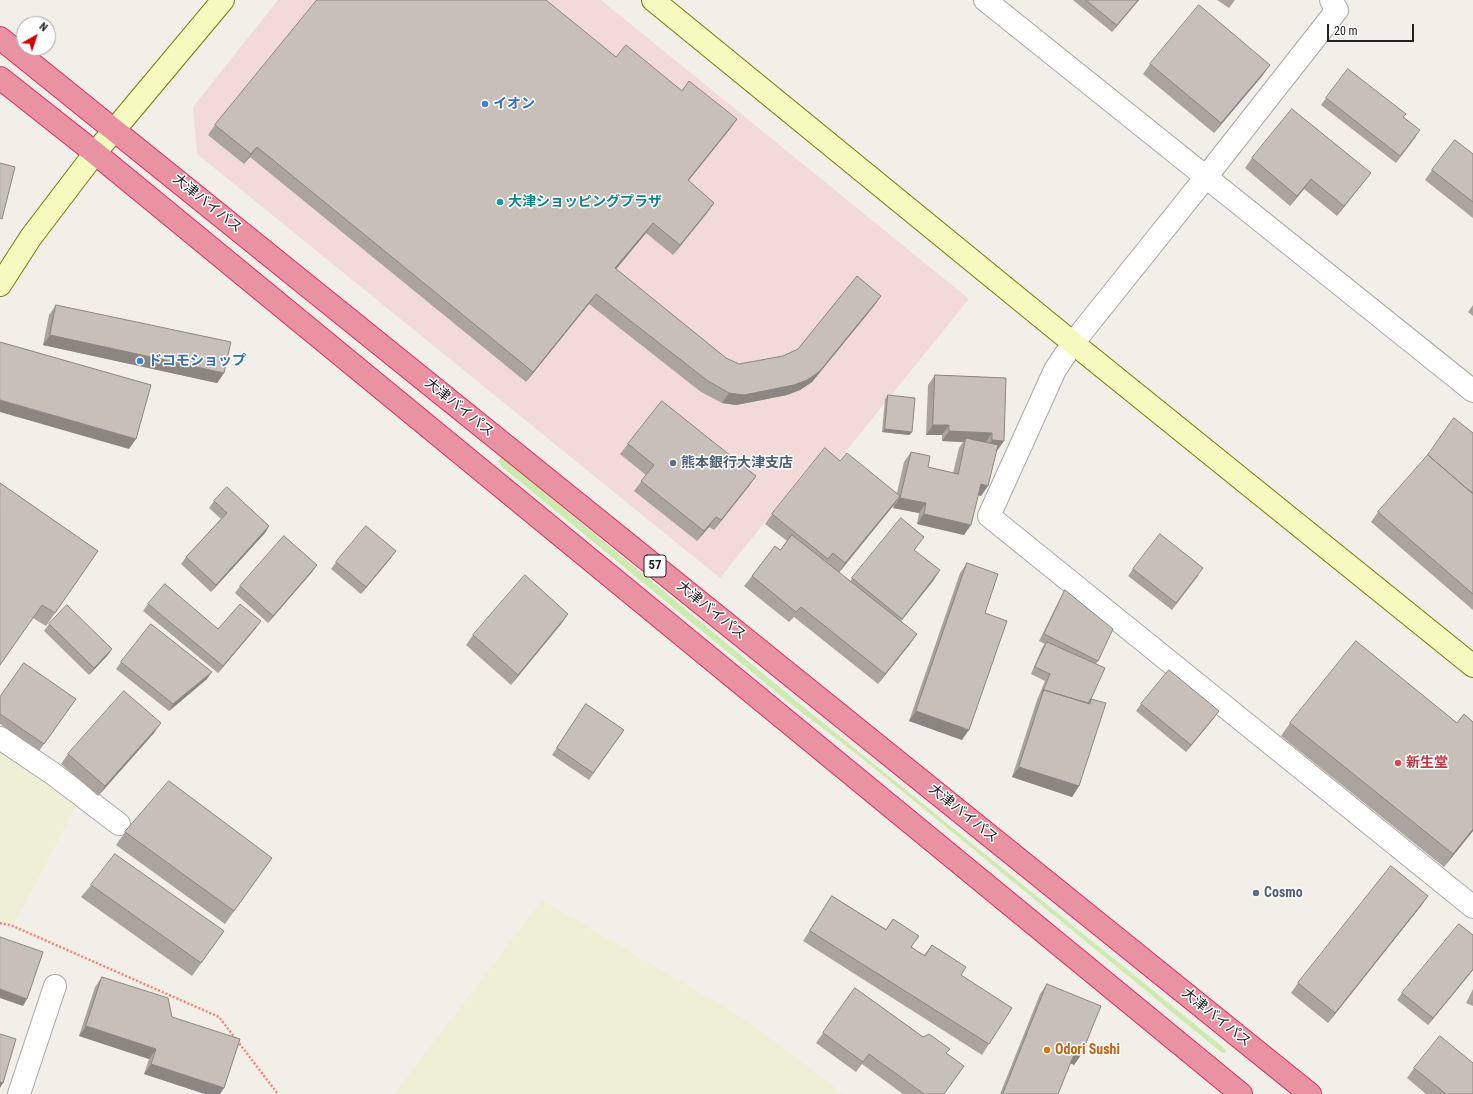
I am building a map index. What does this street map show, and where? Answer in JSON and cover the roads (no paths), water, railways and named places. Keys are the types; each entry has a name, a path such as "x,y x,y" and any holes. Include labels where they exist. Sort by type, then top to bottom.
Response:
{"highway":[{"name":"大津バイパス","path":"0,38 1310,1094"},
{"name":"57","path":"0,78 95,153 1241,1094"}],"street":[{"path":"0,285 31,237 95,153 223,0"},
{"path":"653,0 1072,342 1473,666"},
{"path":"986,0 1473,391"},
{"path":"1331,0 1337,10 1206,177 1072,342 1055,370 988,516 1473,907"},
{"path":"0,738 52,773 119,824"},
{"path":"19,1094 55,986"}],"place":[{"name":"イオン","path":"485,104"},
{"name":"大津ショッピングプラザ","path":"500,202"},
{"name":"ドコモショップ","path":"140,361"},
{"name":"熊本銀行大津支店","path":"673,463"},
{"name":"新生堂","path":"1398,763"},
{"name":"Cosmo","path":"1256,893"},
{"name":"Odori Sushi","path":"1047,1050"}]}
